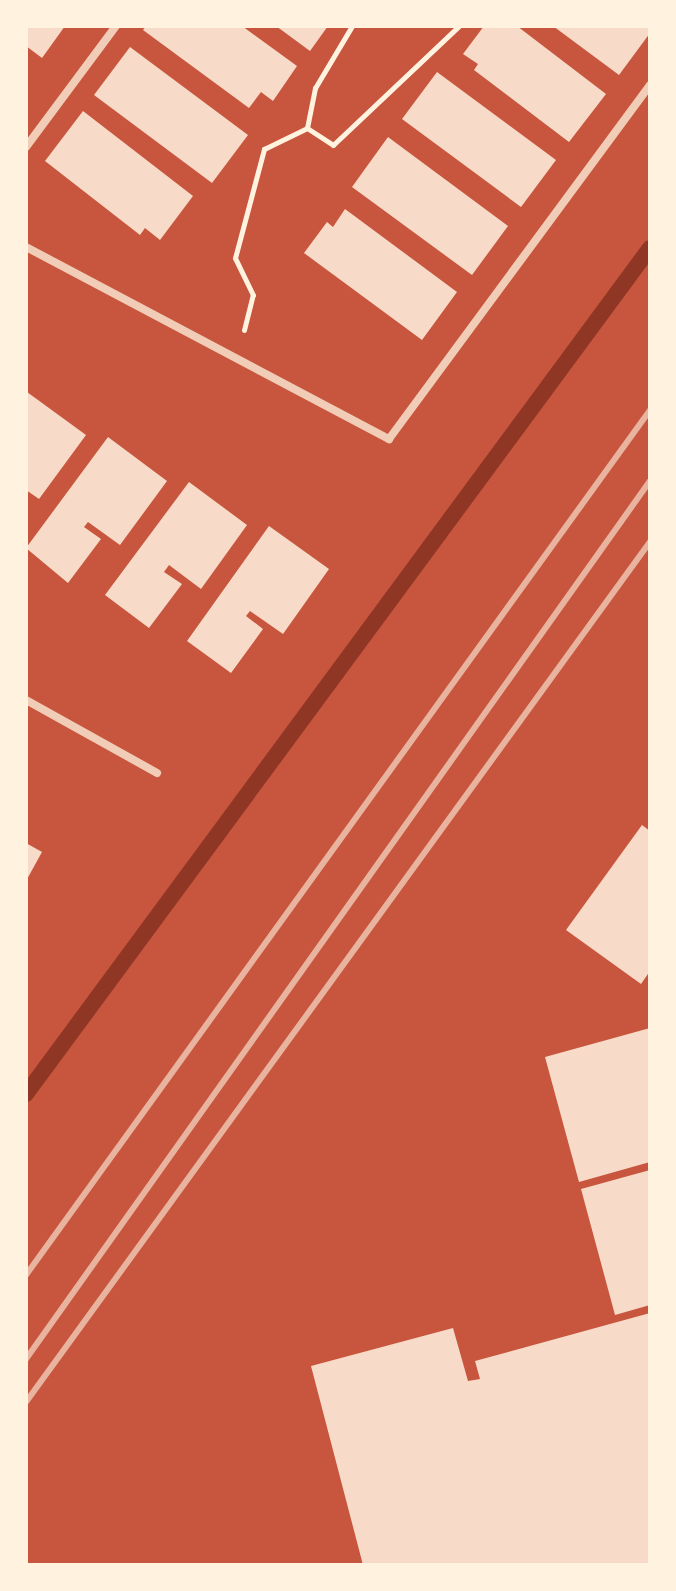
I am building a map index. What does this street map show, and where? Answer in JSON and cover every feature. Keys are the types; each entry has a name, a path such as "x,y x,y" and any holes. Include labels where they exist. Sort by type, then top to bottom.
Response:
{"street":[{"path":"26,147 116,26"},
{"path":"26,247 389,439 650,85"},
{"path":"26,700 157,773"}],"path":[{"path":"307,128 315,88 352,26"},
{"path":"307,128 333,145 459,26"},
{"path":"237,359 253,295 235,258 264,149 307,128"}],"building":[{"path":"26,26 65,26 42,58 26,46"},
{"path":"146,26 242,26 297,66 273,101 261,92 249,108 143,30"},
{"path":"276,26 328,26 310,51"},
{"path":"484,26 517,26 606,94 569,142 474,70 478,64 463,54"},
{"path":"553,26 650,26 650,33 619,75"},
{"path":"130,47 248,135 212,183 94,95"},
{"path":"437,72 556,160 521,207 402,119"},
{"path":"83,111 193,196 160,240 145,228 140,235 45,161"},
{"path":"388,137 508,226 472,275 352,187"},
{"path":"345,209 457,292 422,340 304,253 327,222 333,227"},
{"path":"27,392 86,435 39,499 26,490"},
{"path":"108,437 167,481 120,545 88,522 84,527 101,539 68,583 26,548"},
{"path":"189,482 247,525 201,589 169,565 164,572 182,584 149,628 105,595"},
{"path":"269,526 329,569 283,634 250,611 246,616 263,629 231,673 187,641"},
{"path":"642,825 650,831 650,971 641,984 566,930"},
{"path":"26,843 42,852 26,881"},
{"path":"650,1028 650,1162 579,1182 545,1057"},
{"path":"650,1170 650,1305 615,1315 581,1189"},
{"path":"650,1313 650,1565 363,1565 311,1366 453,1328 468,1381 480,1379 475,1361"}],"waterway":[{"path":"26,1094 650,248"}],"railway":[{"path":"26,1275 650,410"},
{"path":"26,1359 650,481"},
{"path":"26,1402 650,542"}]}
